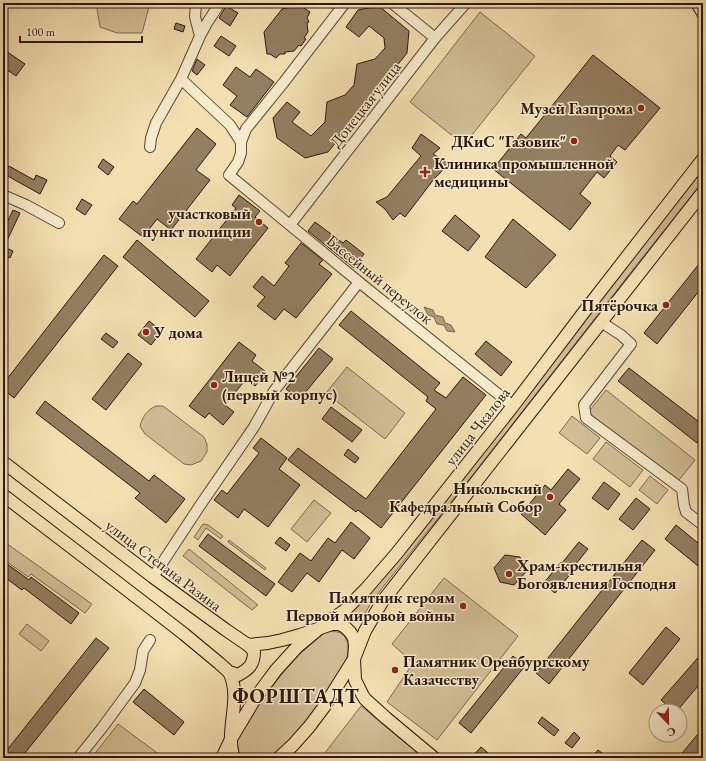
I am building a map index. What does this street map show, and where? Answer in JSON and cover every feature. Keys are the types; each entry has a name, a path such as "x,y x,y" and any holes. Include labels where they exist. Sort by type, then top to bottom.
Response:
{"main road":[{"path":"697,3 703,13"},
{"name":"улица Чкалова","path":"222,758 231,739 256,697 276,670 297,647 344,611 366,589 397,553 513,406 703,159"},
{"name":"улица Чкалова","path":"279,758 294,745 324,707 354,659 365,632 382,602 703,192"},
{"name":"улица Степана Разина","path":"3,462 153,577 248,645"},
{"path":"3,494 209,654 229,672 238,675 248,670 254,659 254,651 248,645"},
{"path":"248,645 268,643 300,635 332,624 339,624 345,627 354,638 355,680 362,694 386,718 434,758"},
{"path":"229,672 233,686 234,698 231,739 234,758"}],"street":[{"path":"196,3 195,17 200,36"},
{"path":"150,147 156,122 182,79 200,36 220,3"},
{"path":"241,142 247,127 345,3"},
{"path":"392,3 435,38"},
{"name":"Донецкая улица","path":"290,225 435,38 466,3"},
{"path":"182,79 230,125 241,142"},
{"path":"230,125 247,127"},
{"name":"Бассейный переулок","path":"241,142 241,153 238,162 229,175 513,406"},
{"path":"4,199 26,205 59,223"},
{"path":"153,577 254,427 274,391 359,282"},
{"path":"601,322 631,344 584,405 586,418 682,489 686,512 703,525"},
{"path":"78,758 135,683 140,670 143,651 150,640"}],"shaded area":[{"path":"98,3 150,3 142,33 117,33 100,27 97,9"},
{"path":"480,12 535,56 464,145 410,102"},
{"path":"703,170 703,181 383,587 371,603 360,622 349,613 518,407"},
{"path":"424,307 433,310 435,315 443,317 445,323 451,325 455,332 447,331 444,325 437,324 434,317 428,315"},
{"path":"347,367 405,413 385,439 326,393"},
{"path":"606,390 695,460 679,480 591,415 590,410"},
{"path":"156,406 163,406 204,437 207,444 207,452 201,461 191,465 184,464 145,434 140,426 141,422 148,411"},
{"path":"572,416 600,438 587,454 559,433"},
{"path":"606,442 643,470 630,487 593,459"},
{"path":"650,476 668,490 657,504 639,490"},
{"path":"314,500 331,513 307,542 291,529"},
{"path":"203,524 208,525 223,536 221,539 206,528 198,540 194,537"},
{"path":"229,540 266,568 265,570 228,542"},
{"path":"3,541 92,604 85,613 31,574 28,577 3,559"},
{"path":"189,549 258,605 252,610 183,556"},
{"path":"444,578 518,636 437,740 387,702 413,663 392,644"},
{"path":"27,624 49,641 41,651 19,634"},
{"path":"330,631 338,632 344,635 348,643 346,662 311,715 291,741 271,758 242,758 239,754 237,741 256,708 281,675 300,654 323,633"},
{"path":"361,706 424,758 321,758"},
{"path":"118,724 160,755 160,758 93,758"}],"building":[{"path":"304,4 304,8 310,12 307,18 309,22 307,23 308,32 304,38 306,39 301,46 299,45 294,51 280,54 276,58 270,54 267,54 264,32 282,9"},
{"path":"226,6 238,13 230,26 219,18"},
{"path":"379,6 409,31 407,53 328,152 305,158 277,138 273,118 287,102 300,112 292,122 311,136 325,122 327,102 345,95 354,85 357,64 375,59 385,48 384,38 369,26 359,37 346,27 358,10"},
{"path":"176,23 185,26 183,32 174,29"},
{"path":"221,36 236,46 229,56 214,46"},
{"path":"3,49 25,64 16,76 3,67"},
{"name":"ДКиC \"Газовик\"","path":"593,55 660,108 625,150 618,145 610,156 617,162 604,178 597,172 580,194 591,203 570,230 493,169 521,134 526,138"},
{"path":"197,59 205,65 197,75 192,71"},
{"path":"236,67 250,77 256,69 274,82 247,117 230,105 237,96 223,85"},
{"path":"197,128 216,144 196,170 210,180 171,230 157,219 143,237 119,219 133,201 137,204"},
{"name":"Клиника промышленной медицины","path":"421,134 440,148 433,154 449,164 434,179 405,217 400,213 393,220 385,209 376,202 387,197 421,156 412,148"},
{"path":"103,159 114,167 108,175 98,167"},
{"path":"9,166 34,180 36,175 47,180 40,194 4,174"},
{"path":"239,195 260,211 255,217 268,228 230,276 217,265 212,272 196,259 236,208 232,205"},
{"path":"82,199 92,205 85,215 76,209"},
{"path":"13,210 20,213 4,247 13,251 10,258 3,254 3,231"},
{"path":"455,215 480,236 468,251 442,231"},
{"path":"513,219 556,255 526,288 485,257"},
{"path":"315,222 343,243 346,240 364,254 354,268 308,231"},
{"path":"137,240 209,301 195,317 123,257"},
{"path":"301,243 323,260 319,264 332,274 296,318 284,309 275,320 257,306 265,297 253,287 262,276 274,286 289,266 285,263"},
{"path":"104,255 118,266 14,398 3,389 3,384"},
{"path":"703,259 703,286 657,344 644,333"},
{"path":"351,311 440,383 434,390 446,398 463,377 486,395 381,528 358,510 356,512 288,460 298,448 366,499 436,409 426,401 428,397 339,325"},
{"path":"149,321 162,331 151,345 138,335"},
{"path":"106,333 118,342 113,348 101,339"},
{"path":"486,341 512,362 501,376 475,354"},
{"path":"239,342 256,355 252,361 266,372 255,386 246,379 225,405 234,412 223,425 209,413 205,418 189,406"},
{"path":"319,348 333,359 299,400 286,389"},
{"path":"128,353 142,364 106,410 92,399"},
{"path":"629,368 703,425 703,436 697,443 618,381"},
{"path":"45,401 149,481 154,475 185,499 166,523 135,498 140,493 36,413"},
{"path":"331,407 362,430 352,442 322,419"},
{"path":"261,438 287,458 279,469 300,485 268,527 244,509 238,518 214,500 222,490 227,494 259,453 253,448"},
{"path":"348,449 359,458 355,463 344,455"},
{"name":"Никольский Кафедральный Собор","path":"568,469 580,479 559,504 566,510 545,535 521,514 545,485 551,490"},
{"path":"604,482 620,494 608,510 592,498"},
{"path":"636,498 650,509 633,530 619,519"},
{"path":"351,522 370,538 354,559 342,550 319,582 307,573 292,592 278,582 300,553 311,561 328,538 335,543"},
{"path":"676,525 703,547 703,570 665,539"},
{"path":"208,534 275,584 266,596 199,546"},
{"path":"280,537 290,545 286,551 275,543"},
{"path":"642,540 655,550 549,684 536,673"},
{"path":"579,542 588,549 555,593 543,584"},
{"path":"505,555 520,557 526,572 514,585 500,582 494,568"},
{"path":"3,561 29,580 31,577 79,613 71,624 24,588 22,590 3,576"},
{"path":"666,627 680,639 643,685 629,673"},
{"path":"96,638 109,648 21,758 3,758 3,755"},
{"path":"703,652 703,680 684,703 665,703 661,700"},
{"path":"513,656 525,666 471,733 459,723"},
{"path":"144,689 184,722 174,735 133,702"},
{"path":"542,717 559,730 554,736 538,723"},
{"path":"703,728 703,754 700,758 678,758"},
{"path":"574,732 580,738 572,748 565,743"},
{"path":"481,747 494,758 471,758"},
{"path":"598,750 608,758 591,758"}],"place":[{"name":"Музей Газпрома","path":"641,108"},
{"name":"ДКиC \"Газовик\"","path":"574,141"},
{"name":"Клиника промышленной медицины","path":"425,172"},
{"name":"участковый пункт полиции","path":"259,222"},
{"name":"Пятёрочка","path":"666,305"},
{"name":"У дома","path":"146,332"},
{"name":"Лицей №2 (первый корпус)","path":"214,385"},
{"name":"Никольский Кафедральный Собор","path":"550,497"},
{"name":"Храм-крестильня Богоявления Господня","path":"509,574"},
{"name":"Памятник героям Первой мировой войны","path":"463,606"},
{"name":"Памятник Оренбургскому Казачеству","path":"395,670"}],"district":[{"name":"ФОРШТАДТ","path":"296,696"}]}
